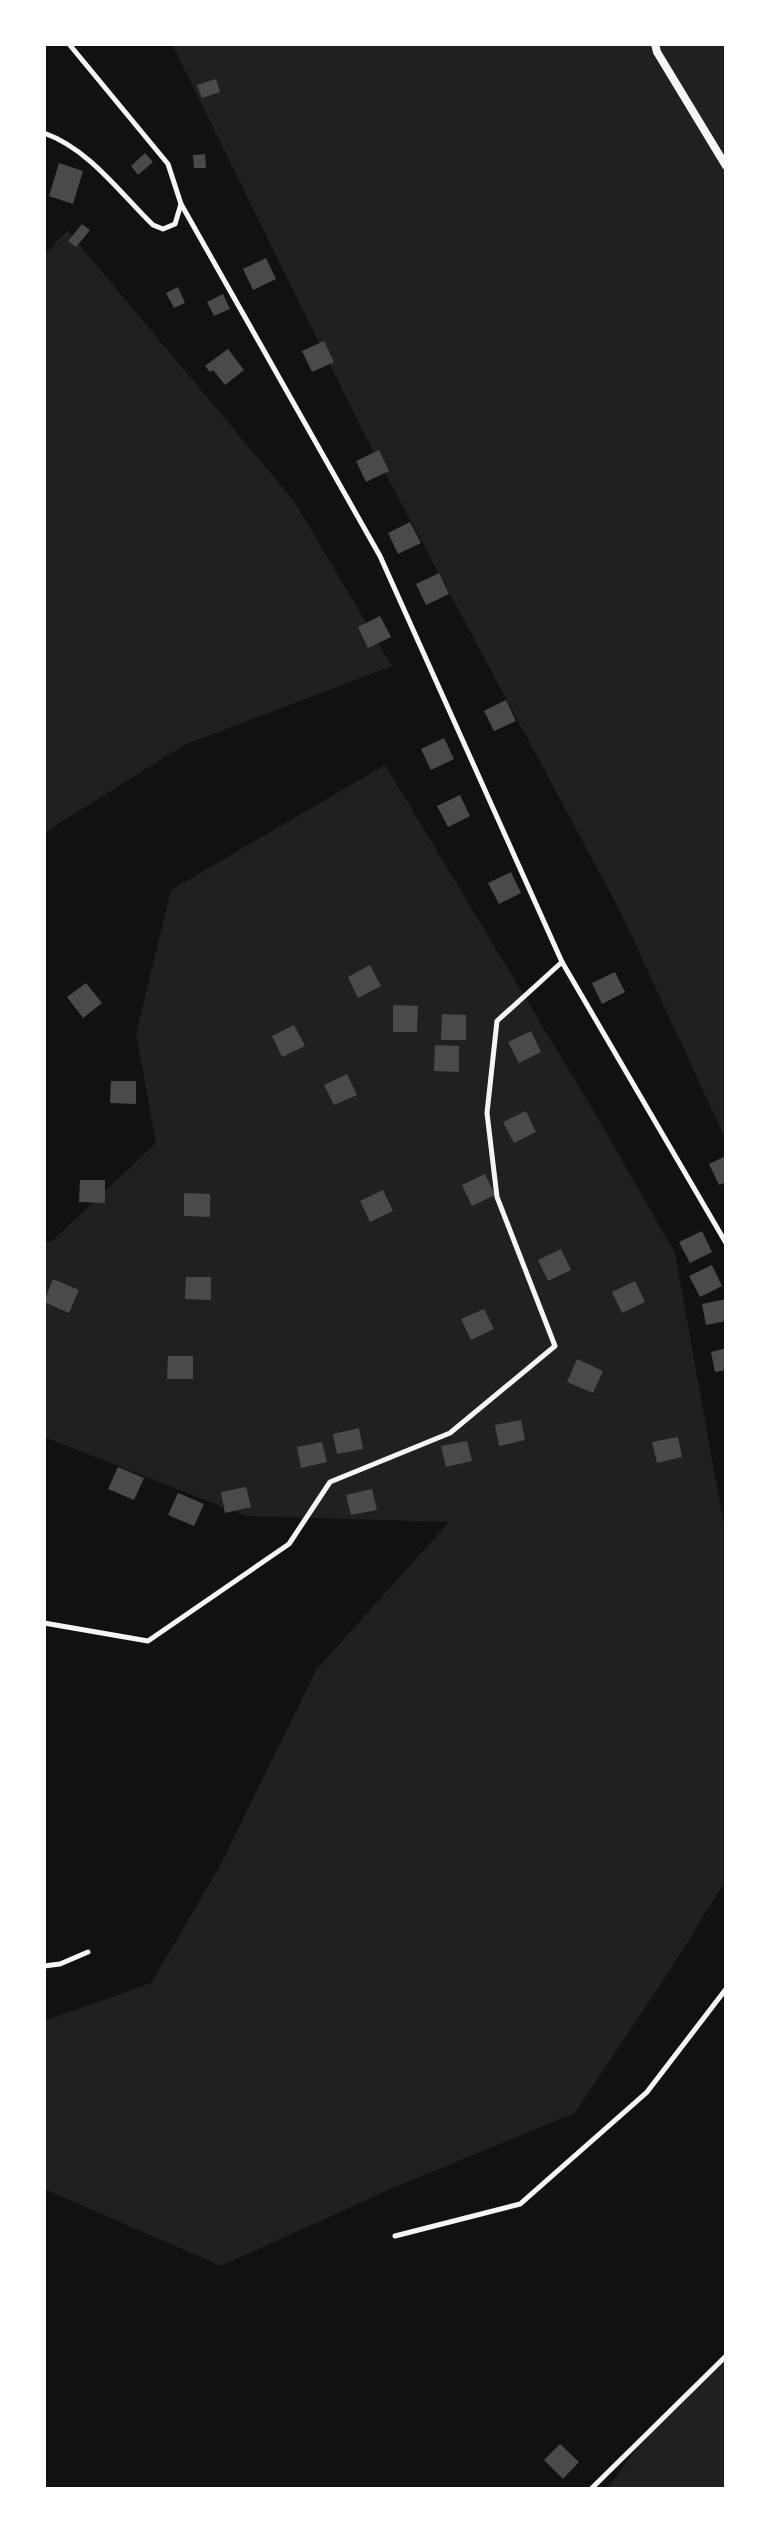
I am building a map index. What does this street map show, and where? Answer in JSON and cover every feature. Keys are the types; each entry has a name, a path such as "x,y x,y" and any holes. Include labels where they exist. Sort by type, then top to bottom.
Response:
{"street":[{"path":"655,44 676,86 726,166"}],"lane":[{"path":"69,44 168,164 181,204 380,556 562,962 726,1243"},
{"path":"44,133 70,146 99,169 153,225 163,229 175,224 181,204"},
{"path":"44,1623 148,1641 289,1544 330,1482 450,1433 555,1346 497,1197 487,1113 497,1021 562,962"},
{"path":"44,1966 60,1964 88,1952"},
{"path":"395,2236 520,2204 647,2092 726,1989"},
{"path":"591,2489 726,2356"}],"shaded area":[{"path":"172,44 726,44 726,1140 620,911 363,432"},
{"path":"67,230 294,501 392,666 184,745 44,833 44,256"},
{"path":"385,765 595,1113 675,1253 726,1537 726,1880 575,2113 395,2187 221,2266 44,2189 44,2021 151,1983 221,1864 316,1670 449,1522 246,1516 44,1437 44,1242 51,1242 156,1143 136,1034 171,890"},
{"path":"726,2352 726,2489 607,2489 650,2430"}],"building":[{"path":"216,79 220,92 202,98 197,85"},
{"path":"145,153 153,162 138,175 131,166"},
{"path":"205,154 206,168 194,168 193,155"},
{"path":"59,163 83,171 73,204 49,196"},
{"path":"82,224 90,230 76,247 68,241"},
{"path":"266,258 276,279 253,290 243,269"},
{"path":"178,287 185,303 174,308 166,293"},
{"path":"223,294 230,309 214,316 207,302"},
{"path":"324,341 334,362 312,372 302,351"},
{"path":"228,349 244,370 225,385 213,370 210,372 205,366"},
{"path":"379,450 389,471 366,482 356,461"},
{"path":"410,522 421,543 398,554 388,533"},
{"path":"439,573 449,594 426,605 416,584"},
{"path":"380,616 391,637 368,648 358,627"},
{"path":"506,700 516,721 494,731 484,711"},
{"path":"444,738 454,759 431,770 421,749"},
{"path":"460,795 470,816 448,827 437,806"},
{"path":"511,872 521,893 499,904 488,883"},
{"path":"370,965 381,986 358,998 348,977"},
{"path":"615,972 625,992 602,1004 592,983"},
{"path":"86,983 102,1003 83,1018 67,997"},
{"path":"393,1005 418,1006 417,1032 393,1032"},
{"path":"442,1014 466,1015 466,1040 441,1040"},
{"path":"294,1025 305,1046 282,1057 272,1036"},
{"path":"531,1031 541,1052 519,1063 508,1042"},
{"path":"435,1045 459,1046 459,1072 434,1071"},
{"path":"347,1074 357,1095 334,1105 324,1085"},
{"path":"111,1081 136,1081 136,1104 110,1103"},
{"path":"526,1111 536,1132 514,1143 503,1122"},
{"path":"726,1156 726,1182 719,1185 709,1164"},
{"path":"485,1174 495,1195 472,1206 462,1185"},
{"path":"80,1180 105,1180 105,1203 79,1202"},
{"path":"383,1190 393,1211 370,1222 360,1201"},
{"path":"184,1193 210,1194 210,1217 184,1216"},
{"path":"702,1231 712,1252 690,1263 679,1242"},
{"path":"561,1249 571,1270 548,1281 538,1260"},
{"path":"712,1265 722,1286 700,1297 689,1276"},
{"path":"186,1277 211,1277 211,1300 185,1299"},
{"path":"53,1279 79,1290 69,1313 44,1302"},
{"path":"635,1281 645,1302 622,1313 612,1292"},
{"path":"726,1299 726,1321 706,1325 702,1304"},
{"path":"484,1309 494,1329 471,1340 461,1319"},
{"path":"726,1348 726,1370 715,1372 711,1352"},
{"path":"168,1356 193,1356 193,1379 167,1379"},
{"path":"577,1359 603,1371 593,1393 567,1382"},
{"path":"521,1420 525,1440 499,1446 495,1425"},
{"path":"359,1428 363,1449 337,1454 333,1434"},
{"path":"678,1437 682,1457 657,1463 652,1442"},
{"path":"467,1441 472,1461 446,1467 441,1446"},
{"path":"322,1442 327,1462 301,1468 297,1447"},
{"path":"118,1467 144,1478 134,1500 108,1489"},
{"path":"246,1487 251,1507 225,1513 221,1492"},
{"path":"372,1489 377,1510 351,1515 346,1495"},
{"path":"178,1493 204,1504 194,1526 168,1515"},
{"path":"560,2444 579,2462 563,2479 544,2460"}]}
